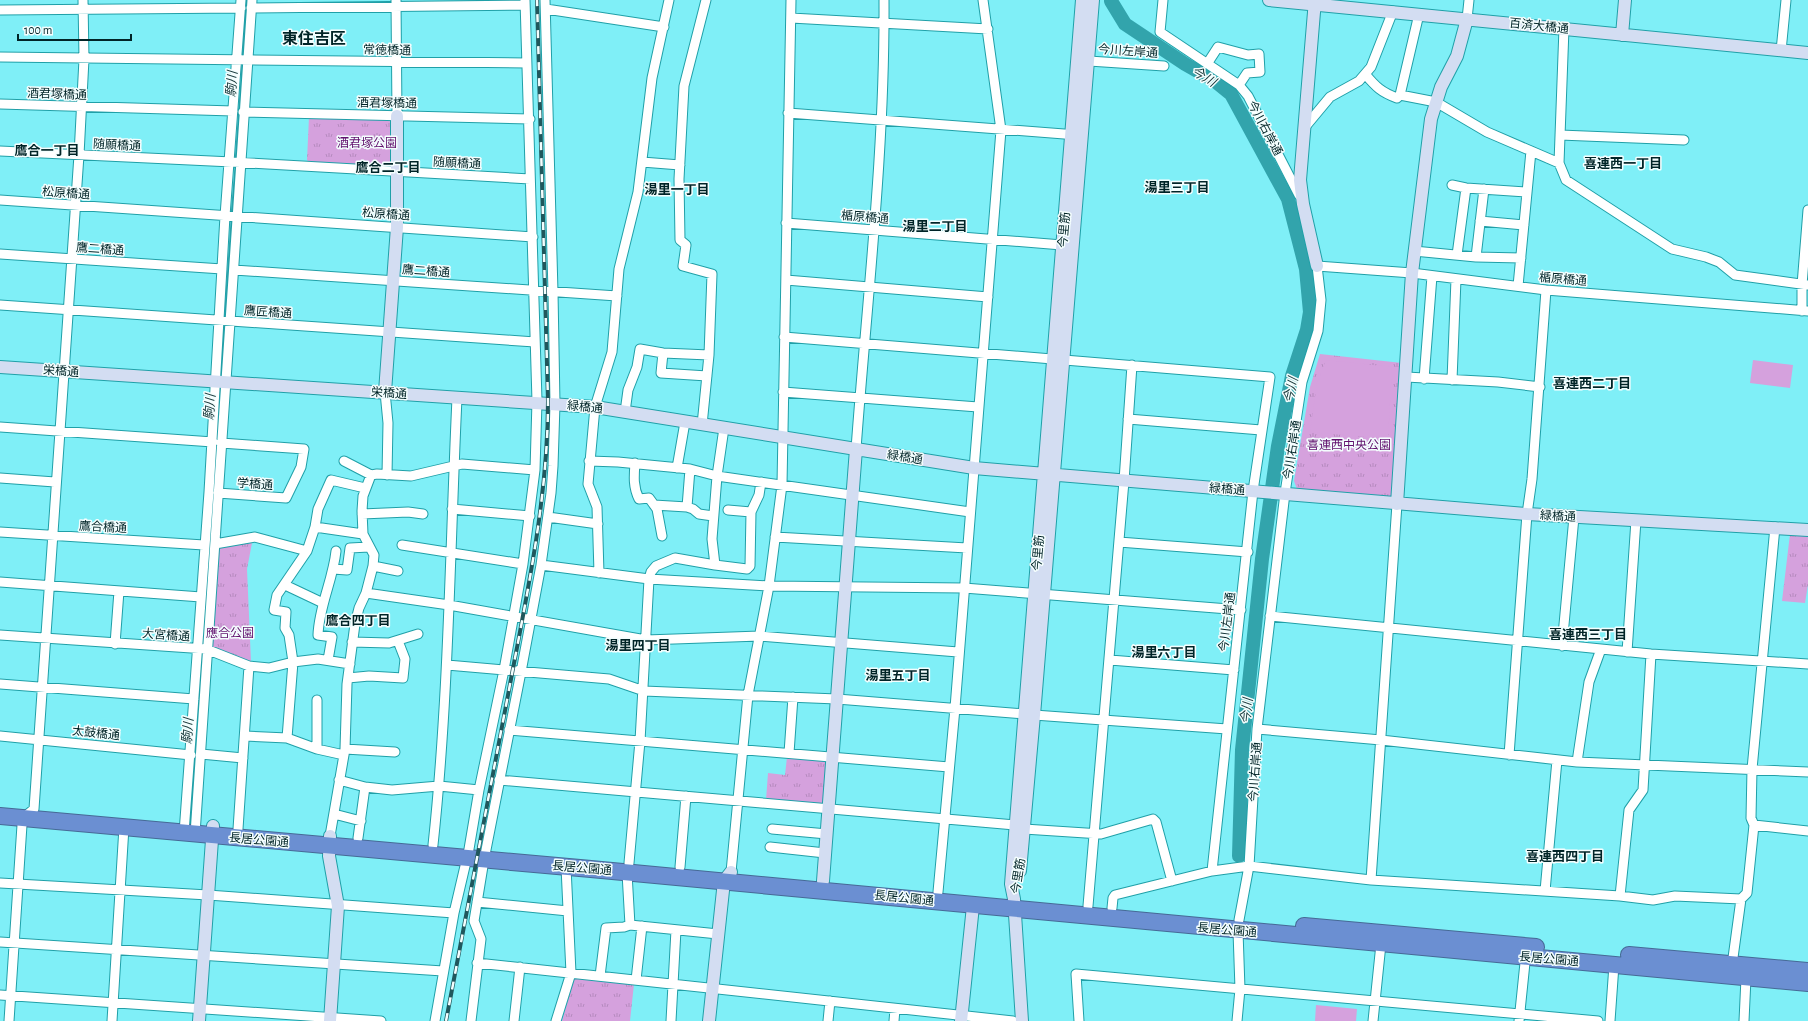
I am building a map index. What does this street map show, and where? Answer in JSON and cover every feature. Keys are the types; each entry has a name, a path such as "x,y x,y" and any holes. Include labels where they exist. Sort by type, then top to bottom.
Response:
{"highway":[{"name":"長居公園通","path":"0,806 28,813 124,827 190,829"},
{"name":"長居公園通","path":"0,816 28,813 628,868 728,876 823,881 938,892 1014,904 1526,952 1614,965 1808,983"},
{"name":"長居公園通","path":"212,831 238,829 329,841 358,838 433,845 468,853"},
{"name":"長居公園通","path":"485,855 566,867 680,867 728,876 973,906 1014,904 1112,908 1381,944 1808,971"}],"street":[{"path":"599,573 597,507 588,484 595,407 612,352 619,269 638,192 652,78 669,0"},
{"path":"702,425 707,376 712,274 682,266 686,245 680,240 679,229 680,165 684,86 706,0"},
{"path":"709,1021 718,934 739,801 748,695 770,586 782,485 791,0"},
{"path":"823,881 860,397 866,344 875,230 882,121 884,0"},
{"path":"938,892 955,708 958,652 1001,130 983,0"},
{"name":"今里筋","path":"1022,1021 1014,904 1010,887 1020,827 1077,135 1082,0"},
{"name":"今里筋","path":"1058,360 1062,245 1089,61 1093,0"},
{"name":"今川右岸通","path":"1163,0 1160,32 1239,85 1248,96 1303,204 1317,266 1322,300 1318,331 1302,382 1285,493 1270,616 1258,729 1249,866 1238,925 1240,990 1237,1021"},
{"name":"百済大橋通","path":"1269,0 1315,3 1808,53"},
{"path":"1371,880 1390,628 1414,251 1431,119 1441,87 1458,56 1467,19 1469,0"},
{"path":"1622,35 1625,0"},
{"path":"1781,51 1786,0"},
{"path":"190,829 201,754 203,649 201,597 204,544 217,442 225,321 234,270 238,217 232,111 243,60 252,4 525,2 526,63 530,119 530,179 537,404 535,470 530,516 504,670 479,790 468,853 454,913 435,1021"},
{"path":"387,474 388,423 385,392 397,227 396,3"},
{"path":"1303,204 1300,180 1315,3"},
{"path":"9,1021 18,884 39,740 55,482 60,431 79,155 84,59 84,4"},
{"path":"0,10 84,4 241,4 243,112 236,163 226,216 222,269 225,321"},
{"path":"471,1021 480,939 474,921 499,780 522,672 541,565 553,466 555,404 545,5 664,27"},
{"path":"1305,127 1330,97 1359,81 1371,67 1393,11"},
{"path":"1400,95 1419,14"},
{"path":"791,18 988,29"},
{"path":"1564,28 1559,163 1566,180 1672,249 1706,257 1719,262 1735,275 1805,285"},
{"path":"1207,64 1218,47 1248,55 1259,54 1260,72 1247,73 1239,85"},
{"name":"常徳橋通","path":"0,58 526,63"},
{"name":"今川左岸通","path":"1089,61 1164,66"},
{"path":"1365,74 1375,87 1384,93 1397,98 1400,95 1436,102 1487,132 1559,163"},
{"name":"酒君塚橋通","path":"0,104 232,111"},
{"name":"酒君塚橋通","path":"243,112 530,119"},
{"path":"788,113 1077,135"},
{"path":"1560,135 1684,140"},
{"name":"随願橋通","path":"0,151 530,179"},
{"path":"1518,286 1531,151"},
{"path":"642,162 680,165"},
{"path":"1452,185 1466,188 1527,192"},
{"path":"1457,255 1466,188"},
{"path":"1476,257 1484,189"},
{"name":"松原橋通","path":"0,200 533,237"},
{"path":"1805,311 1808,210"},
{"path":"1480,221 1524,225"},
{"name":"楯原橋通","path":"786,223 1062,245"},
{"path":"1414,251 1476,257 1520,258"},
{"name":"鷹二橋通","path":"0,254 222,269"},
{"name":"楯原橋通","path":"1317,266 1412,273 1546,290 1805,311"},
{"name":"鷹二橋通","path":"234,270 617,296"},
{"path":"1424,378 1432,276"},
{"path":"1452,380 1456,279"},
{"path":"786,280 988,297"},
{"path":"1509,755 1519,642 1527,514 1532,478 1540,387 1546,290"},
{"name":"鷹匠橋通","path":"0,305 535,342"},
{"path":"784,337 1132,366 1124,481 1113,600 1110,660 1088,906"},
{"path":"625,412 628,390 637,367 640,349 663,353 708,355"},
{"path":"663,353 661,373 707,376"},
{"name":"今川左岸通","path":"1132,366 1270,377 1261,430 1256,491 1227,729 1212,871"},
{"name":"栄橋通","path":"0,367 555,404"},
{"path":"1406,377 1498,382 1540,387"},
{"path":"783,392 978,407"},
{"path":"433,845 439,786 447,665 450,552 457,398"},
{"name":"緑橋通","path":"555,404 595,407 974,468 1527,514 1808,530"},
{"path":"1128,419 1261,430"},
{"path":"677,468 685,422"},
{"path":"0,427 217,442"},
{"path":"715,565 712,539 713,516 724,428"},
{"path":"190,829 190,755 194,699 203,649 215,544 218,493 217,442"},
{"name":"学橋通","path":"217,442 304,449 301,467 286,498 218,493"},
{"path":"344,461 371,475 387,474 411,476 462,464 535,470"},
{"path":"589,461 635,463 690,469 717,476 970,512"},
{"path":"635,463 634,487 639,499 649,498 654,505 662,536"},
{"path":"687,507 690,469"},
{"path":"331,1020 338,906 329,856 329,841 344,752 348,678 352,642 359,608 366,593 373,566 374,555 363,534 362,514 365,488 371,475"},
{"path":"0,478 55,482"},
{"path":"287,738 294,662 290,635 285,628 286,612 274,610 277,595 307,551 315,527 318,509 331,480 365,488"},
{"path":"630,925 628,868 644,691 648,580 651,572 656,566 674,558 747,569 750,566 751,512 759,495 761,482"},
{"path":"654,505 687,507 693,509 699,514 713,516"},
{"path":"452,509 530,516"},
{"path":"728,510 751,512"},
{"path":"362,514 408,512 423,514"},
{"path":"548,517 598,524"},
{"path":"1562,646 1574,517"},
{"path":"1627,652 1636,520"},
{"path":"315,527 363,534"},
{"path":"1732,965 1741,899 1747,893 1754,826 1751,818 1752,770 1761,660 1775,527"},
{"name":"鷹合橋通","path":"0,532 204,544"},
{"path":"215,544 255,537 307,551"},
{"path":"775,537 967,548"},
{"path":"1119,542 1248,552"},
{"path":"402,545 522,564"},
{"path":"333,569 347,570 350,548 369,547"},
{"path":"328,660 332,637 318,635 323,603 333,569 336,551"},
{"path":"541,565 648,580 770,586 964,588 1241,610"},
{"path":"373,566 398,571"},
{"path":"0,582 201,597"},
{"path":"285,585 323,603"},
{"path":"115,644 119,591"},
{"path":"366,593 449,605 646,640 760,636 958,652"},
{"path":"1270,616 1627,652 1808,664"},
{"path":"352,642 374,644 398,641 418,634"},
{"name":"大宮橋通","path":"0,635 203,649 249,666 270,668 294,662 318,659 350,664"},
{"path":"348,678 369,676 403,678 405,659 398,641"},
{"path":"1577,762 1589,682 1601,649"},
{"path":"1620,896 1629,810 1643,790 1651,654"},
{"path":"1110,660 1234,670"},
{"path":"447,665 609,679 644,691 837,699 1227,729"},
{"path":"238,829 249,666"},
{"path":"0,684 194,699"},
{"path":"789,753 793,697"},
{"path":"317,700 317,749"},
{"path":"1258,729 1381,740 1577,762 1808,772"},
{"path":"509,730 949,767"},
{"name":"太鼓橋通","path":"0,736 190,755"},
{"path":"245,736 287,738 317,749 344,752 395,752"},
{"path":"201,754 243,758"},
{"path":"1545,891 1557,760"},
{"path":"340,780 365,787 392,790 439,786 479,790"},
{"path":"499,780 944,819 1094,834 1101,834 1153,820 1156,822 1172,881"},
{"path":"358,838 365,787"},
{"path":"680,867 686,796"},
{"path":"334,814 361,822"},
{"path":"1754,826 1808,831"},
{"path":"112,1021 124,827"},
{"path":"772,829 827,834"},
{"path":"199,1015 212,831"},
{"path":"770,847 825,853"},
{"path":"1112,908 1113,898 1115,895 1212,871 1249,866 1371,880 1620,896 1653,900 1676,896 1741,899"},
{"path":"556,1021 571,973 566,867"},
{"path":"0,883 208,895 338,906 454,913"},
{"path":"477,902 568,911"},
{"path":"961,1018 973,906"},
{"path":"600,976 606,928 624,928 630,925 718,934"},
{"path":"636,980 642,926"},
{"path":"671,1021 676,930"},
{"path":"0,942 116,948 334,964 443,970"},
{"path":"1373,1021 1381,944"},
{"path":"1520,1018 1526,952"},
{"path":"477,963 830,1001 961,1018 1013,1021"},
{"path":"1610,1021 1614,965"},
{"path":"514,1021 520,967"},
{"path":"1079,1021 1076,974 1240,990 1376,1000 1520,1018 1598,1021"},
{"path":"1744,1021 1746,978"},
{"path":"0,995 113,1003 199,1015 381,1021"},
{"path":"828,1021 830,1001"},
{"path":"894,1021 895,1009"}],"green space":[{"name":"酒君塚公園","path":"309,117 388,119 391,123 391,164 387,168 310,164 307,160"},
{"name":"喜連西中央公園","path":"1320,354 1402,363 1394,497 1297,489 1294,481 1310,387"},
{"path":"1326,360 1392,367 1388,439 1310,432 1317,383"},
{"path":"1753,360 1793,365 1790,388 1750,383"},
{"path":"1790,534 1808,536 1808,585 1805,603 1782,601"},
{"name":"應合公園","path":"252,543 247,569 251,662 212,648 217,549 220,546"},
{"path":"787,757 824,760 827,764 824,802 821,804 766,800 768,773 785,775"},
{"path":"574,978 634,984 630,1021 562,1021"},
{"path":"1316,1005 1357,1009 1356,1021 1315,1021"}],"waterway":[{"name":"駒川","path":"243,58 247,0"},
{"name":"今川","path":"1111,1 1125,24 1185,64 1215,81 1231,94 1288,199 1306,269 1310,312 1307,330 1292,376 1278,446 1262,559 1242,750 1239,856"},
{"name":"駒川","path":"236,159 243,63"},
{"name":"駒川","path":"232,213 236,164"},
{"name":"駒川","path":"221,379 232,218"},
{"name":"駒川","path":"204,638 221,386"},
{"name":"駒川","path":"191,816 201,677"}],"railway":[{"path":"446,1021 529,585 544,475 548,401 537,0"}],"district":[{"name":"東住吉区","path":"314,38"},
{"name":"鷹合一丁目","path":"47,150"},
{"name":"喜連西一丁目","path":"1623,163"},
{"name":"鷹合二丁目","path":"388,167"},
{"name":"湯里三丁目","path":"1177,187"},
{"name":"湯里一丁目","path":"677,189"},
{"name":"湯里二丁目","path":"935,226"},
{"name":"喜連西二丁目","path":"1592,383"},
{"name":"鷹合四丁目","path":"358,620"},
{"name":"喜連西三丁目","path":"1588,634"},
{"name":"湯里四丁目","path":"638,645"},
{"name":"湯里六丁目","path":"1164,652"},
{"name":"湯里五丁目","path":"898,675"},
{"name":"喜連西四丁目","path":"1565,856"}]}
